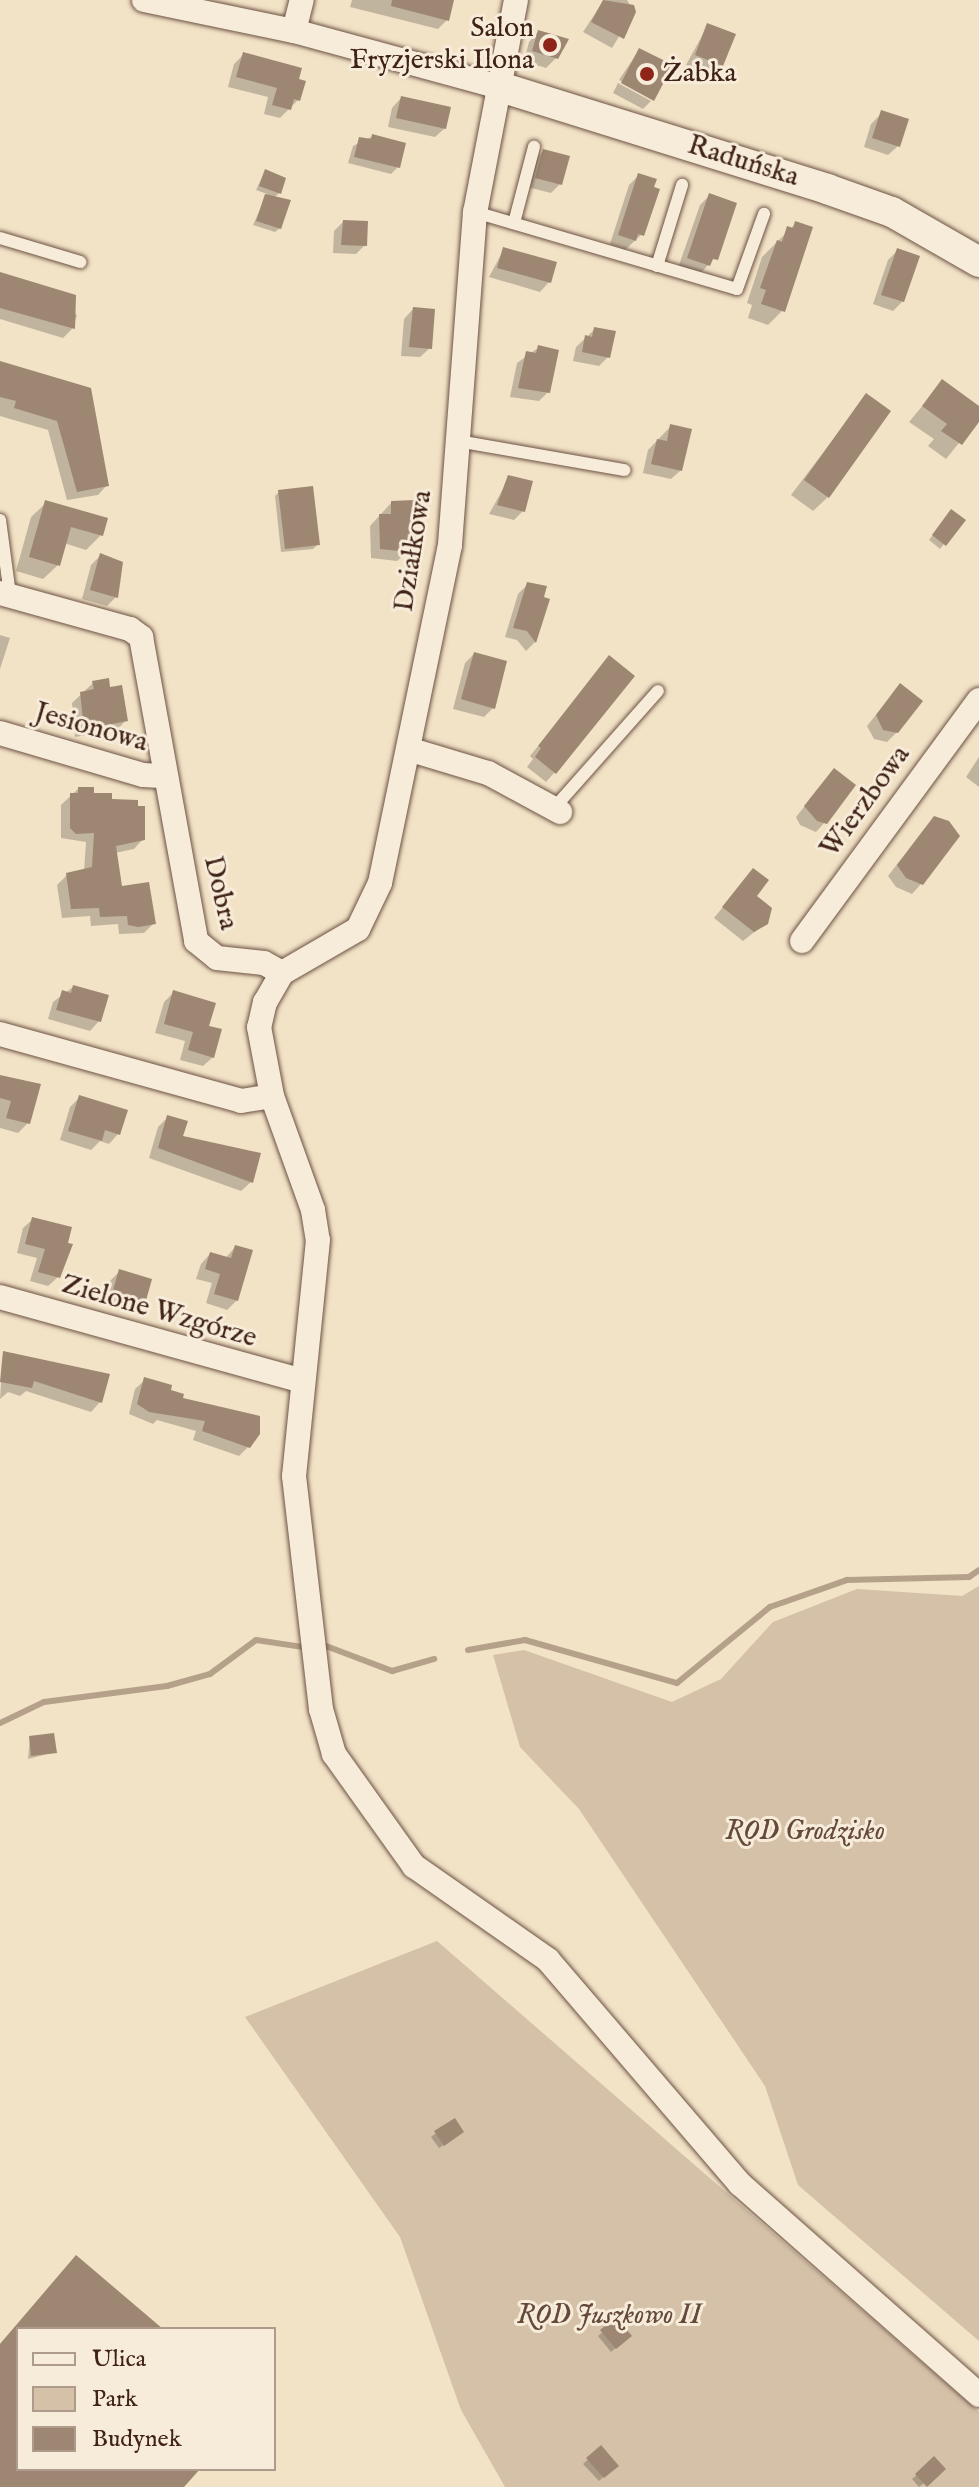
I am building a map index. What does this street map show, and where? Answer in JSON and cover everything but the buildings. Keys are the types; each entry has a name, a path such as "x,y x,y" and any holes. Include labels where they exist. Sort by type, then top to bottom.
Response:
{"street":[{"path":"144,0 294,31 497,86"},
{"path":"294,31 302,0"},
{"name":"Działkowa","path":"282,973 343,939 369,914 408,749 450,545 475,212 516,0"},
{"name":"Raduńska","path":"497,86 892,212 979,262"},
{"name":"Dobra","path":"5,594 136,632 145,651 165,776 201,949 217,958 264,963 282,973"},
{"name":"Wierzbowa","path":"802,941 979,700"},
{"name":"Jesionowa","path":"0,733 143,775 165,776"},
{"path":"408,749 488,773 558,809"},
{"path":"282,973 265,1002 259,1027 272,1096 313,1210 318,1240 294,1476 321,1709 334,1754 414,1866 548,1960 740,2184 979,2395"},
{"path":"0,1034 241,1101 272,1096"},
{"name":"Zielone Wzgórze","path":"0,1297 302,1381"}],"lane":[{"path":"514,223 534,147"},
{"path":"657,266 682,185"},
{"path":"475,212 737,289 764,214"},
{"path":"0,238 80,262"},
{"path":"458,441 624,470"},
{"path":"0,520 5,594"},
{"path":"558,809 658,691"}],"green space":[{"name":"ROD Grodzisko","path":"979,1586 979,2341 798,2185 765,2086 579,1809 520,1747 493,1655 524,1650 672,1702 721,1679 773,1622 857,1589 962,1596"},
{"name":"ROD Juszkowo II","path":"437,1941 979,2412 979,2487 505,2487 461,2410 400,2237 245,2017"}],"waterway":[{"path":"468,1650 525,1640 677,1683 770,1607 847,1580 969,1577 979,1570"},
{"path":"0,1723 44,1702 167,1686 210,1674 256,1640 303,1647"},
{"path":"326,1646 392,1671 434,1659"}],"place":[{"name":"Salon Fryzjerski Ilona","path":"550,45"},
{"name":"Żabka","path":"647,74"}]}
